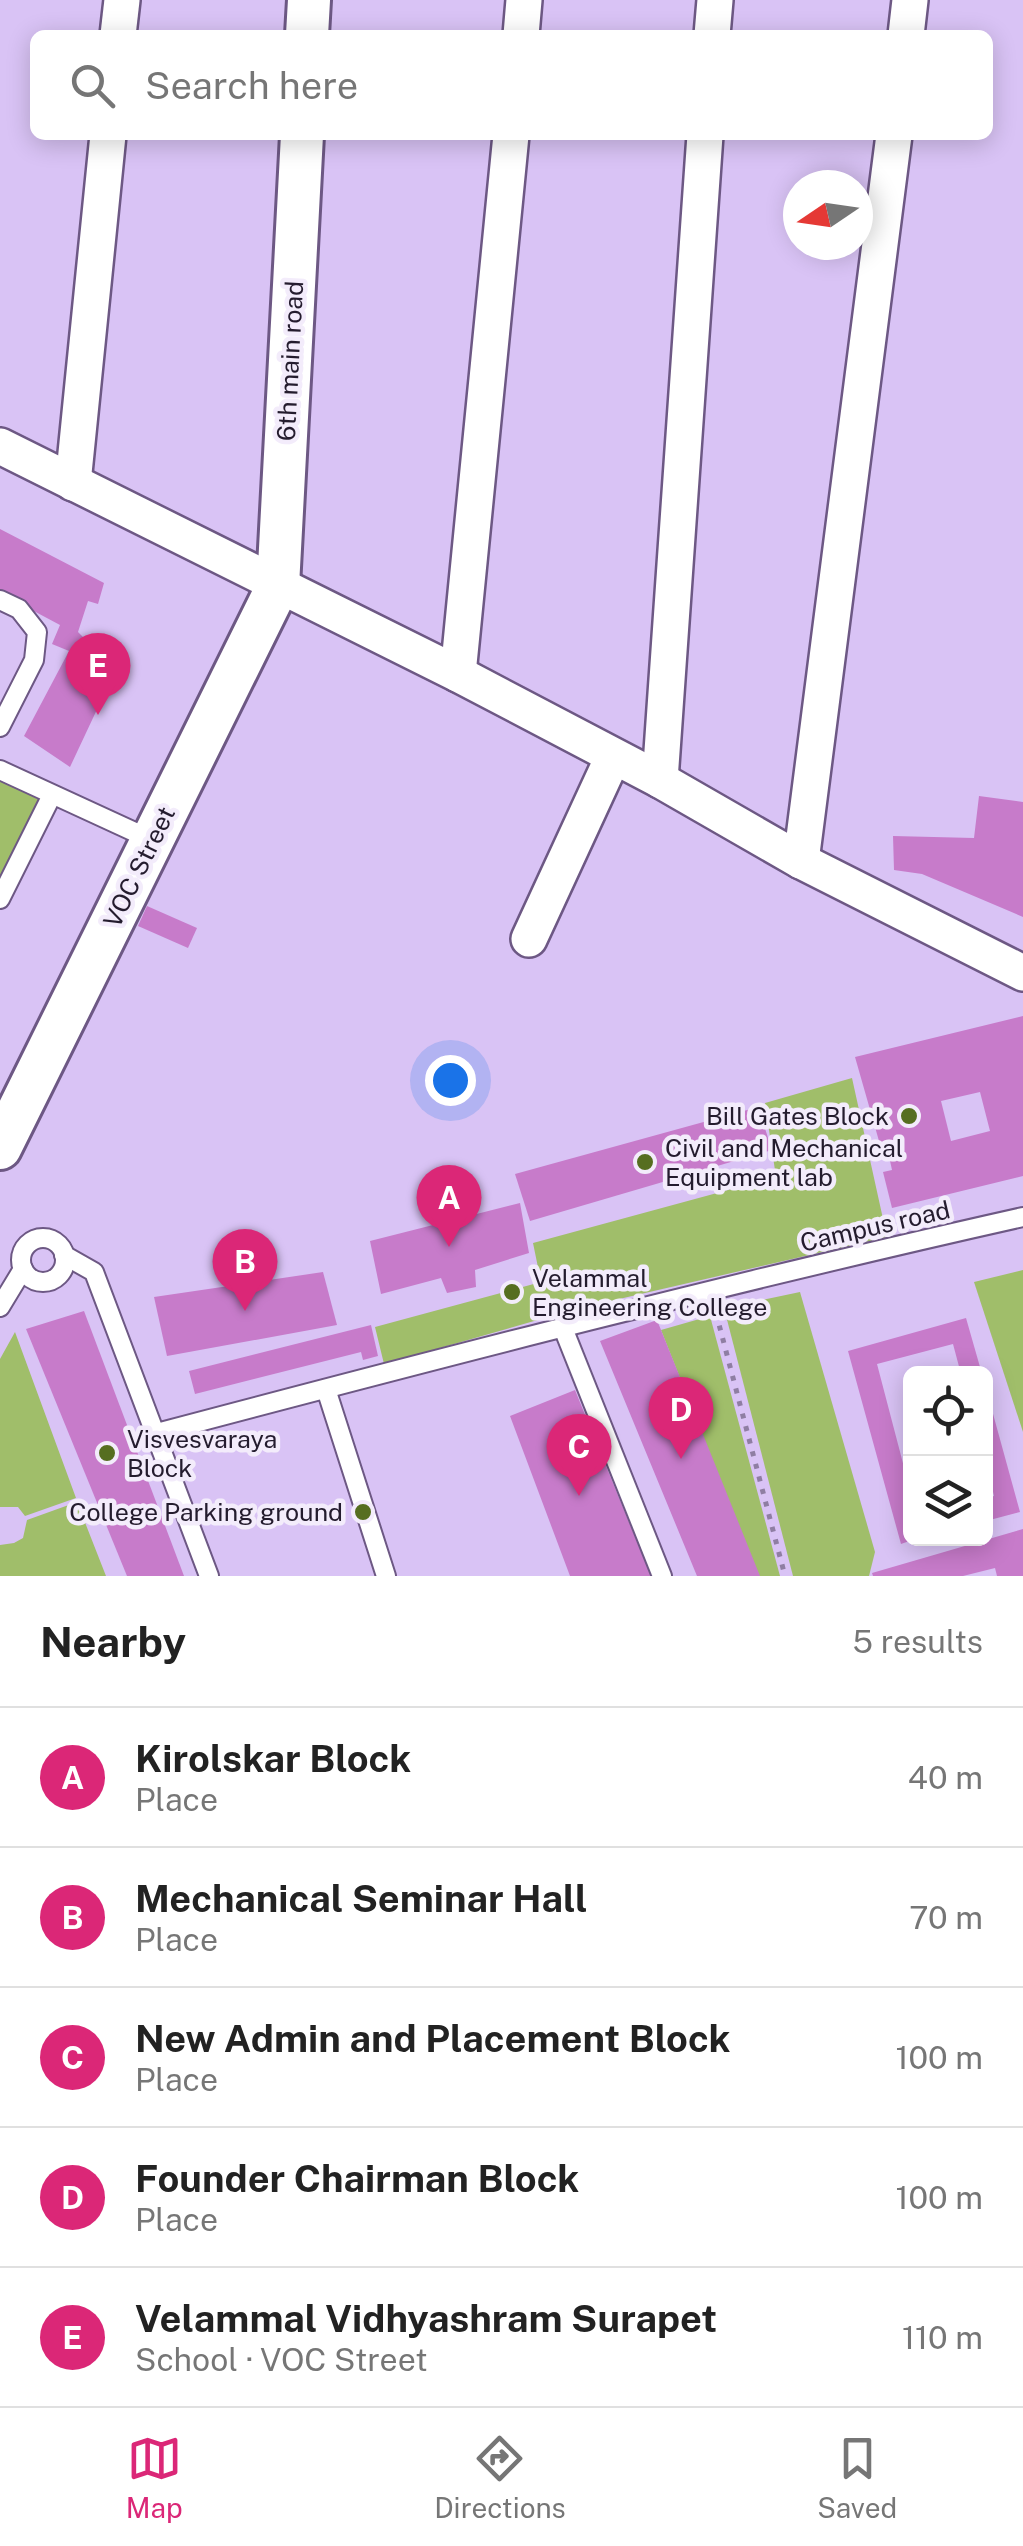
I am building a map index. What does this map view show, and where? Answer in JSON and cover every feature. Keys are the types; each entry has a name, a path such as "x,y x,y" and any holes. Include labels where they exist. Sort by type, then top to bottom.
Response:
{"street":[{"path":"119,30 122,0"},
{"path":"308,30 309,0"},
{"path":"521,30 524,0"},
{"path":"712,30 715,0"},
{"path":"907,30 910,0"},
{"path":"73,483 107,140"},
{"name":"6th main road","path":"278,586 302,140"},
{"path":"458,674 511,140"},
{"path":"660,780 705,140"},
{"path":"801,860 893,140"},
{"path":"0,446 458,674 660,780 801,860 1023,974"},
{"name":"VOC Street","path":"0,1148 278,586"},
{"path":"528,939 613,757"}],"lane":[{"path":"0,600 19,609 38,632 34,660 0,727"},
{"path":"0,770 152,840"},
{"path":"0,899 52,795"},
{"name":"Campus road","path":"157,1434 711,1291 1023,1217"},
{"path":"0,1307 23,1269 23,1252 36,1239 54,1241 64,1256 94,1272 209,1576"},
{"path":"23,1269 36,1281 54,1279 60,1273 64,1256"},
{"path":"564,1328 662,1576"},
{"path":"326,1388 386,1576"}],"path":[{"path":"711,1291 785,1576"}],"green space":[{"path":"0,778 41,801 0,882"},
{"path":"852,1078 887,1237 576,1309 384,1364 375,1327 541,1282 533,1243 776,1177 765,1103"},
{"path":"1023,1270 1023,1432 974,1282"},
{"path":"800,1292 875,1552 869,1576 793,1576 724,1308"},
{"path":"710,1316 780,1576 758,1576 661,1330"},
{"path":"15,1332 76,1498 25,1516 18,1507 0,1507 0,1359"},
{"path":"77,1502 106,1576 0,1576 0,1545 23,1538 27,1520"}],"building":[{"path":"0,529 104,583 98,604 88,601 78,632 87,641 123,654 70,767 24,736 69,651 52,644 60,625 0,593"},
{"path":"979,796 1023,802 1023,917 922,874 894,870 893,836 974,838"},
{"path":"147,906 197,928 188,948 138,926"},
{"name":"Bill Gates Block","path":"1023,1016 1023,1176 892,1208 883,1172 892,1170 887,1147 881,1148 855,1057","holes":["980,1092 990,1131 951,1141 941,1101"]},
{"name":"Civil and Mechanical Equipment lab","path":"758,1107 772,1150 530,1221 515,1174"},
{"path":"520,1203 529,1253 475,1270 476,1287 447,1293 441,1278 381,1294 370,1241"},
{"path":"323,1272 337,1325 167,1356 154,1297"},
{"name":"Visvesvaraya Block","path":"84,1311 184,1576 127,1576 26,1329"},
{"path":"966,1318 980,1366 959,1366 953,1344 877,1364 903,1463 901,1544 848,1351"},
{"path":"657,1320 760,1576 697,1576 600,1341"},
{"path":"371,1325 378,1356 363,1360 361,1352 195,1394 189,1371"},
{"path":"575,1390 651,1576 570,1576 510,1416"},
{"path":"993,1414 1020,1512 993,1519"},
{"path":"1023,1529 1023,1576 997,1576 995,1568 963,1576 872,1573 965,1546 993,1546 993,1538"}],"place":[{"name":"Velammal Vidhyashram Surapet","path":"98,715"},
{"name":"Bill Gates Block","path":"909,1116"},
{"name":"Civil and Mechanical Equipment lab","path":"645,1162"},
{"name":"Kirolskar Block","path":"449,1247"},
{"name":"Velammal Engineering College","path":"512,1292"},
{"name":"Mechanical Seminar Hall","path":"245,1311"},
{"name":"Visvesvaraya Block","path":"107,1453"},
{"name":"Founder Chairman Block","path":"681,1459"},
{"name":"New Admin and Placement Block","path":"579,1496"},
{"name":"College Parking ground","path":"363,1512"}]}
